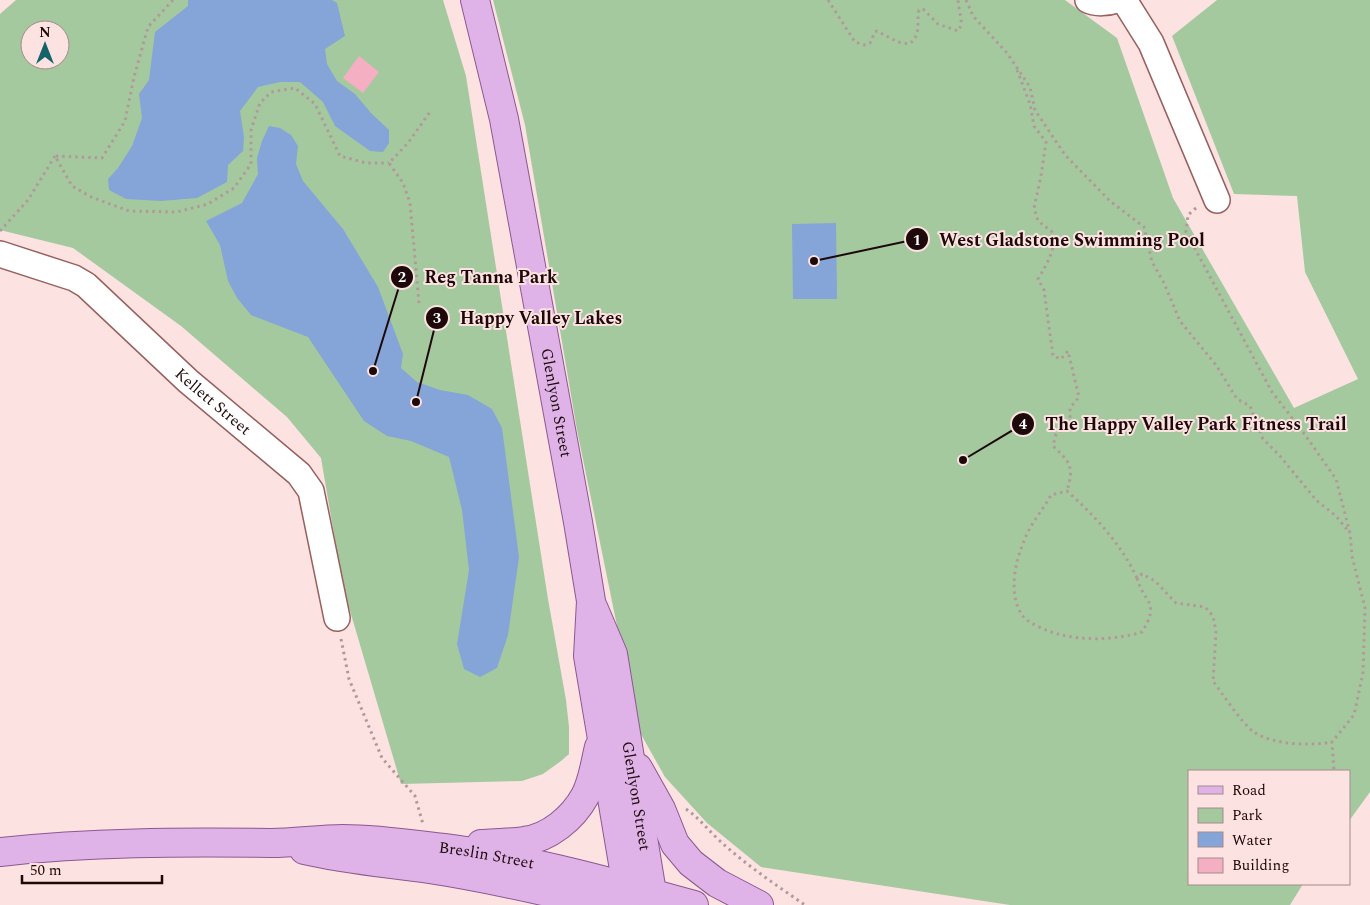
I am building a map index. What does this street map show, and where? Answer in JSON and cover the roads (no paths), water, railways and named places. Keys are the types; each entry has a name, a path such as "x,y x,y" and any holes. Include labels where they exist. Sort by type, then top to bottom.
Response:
{"main road":[{"name":"Glenlyon Street","path":"475,0 504,119 578,522 591,601 588,656 601,738 641,897"},
{"name":"Glenlyon Street","path":"591,601 614,654 630,753 641,897"},
{"path":"448,861 538,838 553,830 572,814 585,796 601,738"},
{"path":"630,753 661,809 675,844 691,863 717,883 759,905"},
{"name":"Breslin Street","path":"0,852 77,845 146,842 274,843 338,858 448,861 512,860 641,897 694,905"},
{"path":"448,861 525,905"},
{"name":"Breslin Street","path":"448,861 518,884 603,905"}],"street":[{"path":"1088,0 1092,2 1111,2 1117,0"},
{"path":"1124,0 1151,43 1215,196"},
{"name":"Kellett Street","path":"0,254 74,278 86,285 188,381 299,474 310,491 337,618"}],"water":[{"path":"188,0 332,0 337,3 345,36 325,49 327,64 337,81 355,94 389,130 389,143 383,152 370,151 335,126 323,102 300,82 280,82 258,87 240,111 244,137 243,151 228,165 227,182 197,198 161,201 126,199 109,190 108,179 118,168 132,146 142,118 139,94 149,80 155,32 188,6"},
{"path":"269,126 280,128 291,135 298,146 296,164 303,181 343,229 378,287 403,354 401,368 417,382 440,390 468,395 492,409 502,428 519,557 508,635 497,668 480,677 464,669 457,644 469,570 462,510 449,457 411,441 387,436 364,421 308,337 251,315 237,298 228,281 220,245 206,221 242,203 258,174 257,158"},
{"path":"836,223 837,299 793,299 792,224"}],"place":[{"name":"West Gladstone Swimming Pool","path":"814,261"},
{"name":"Reg Tanna Park","path":"373,371"},
{"name":"Happy Valley Lakes","path":"416,402"},
{"name":"The Happy Valley Park Fitness Trail","path":"963,460"}]}
